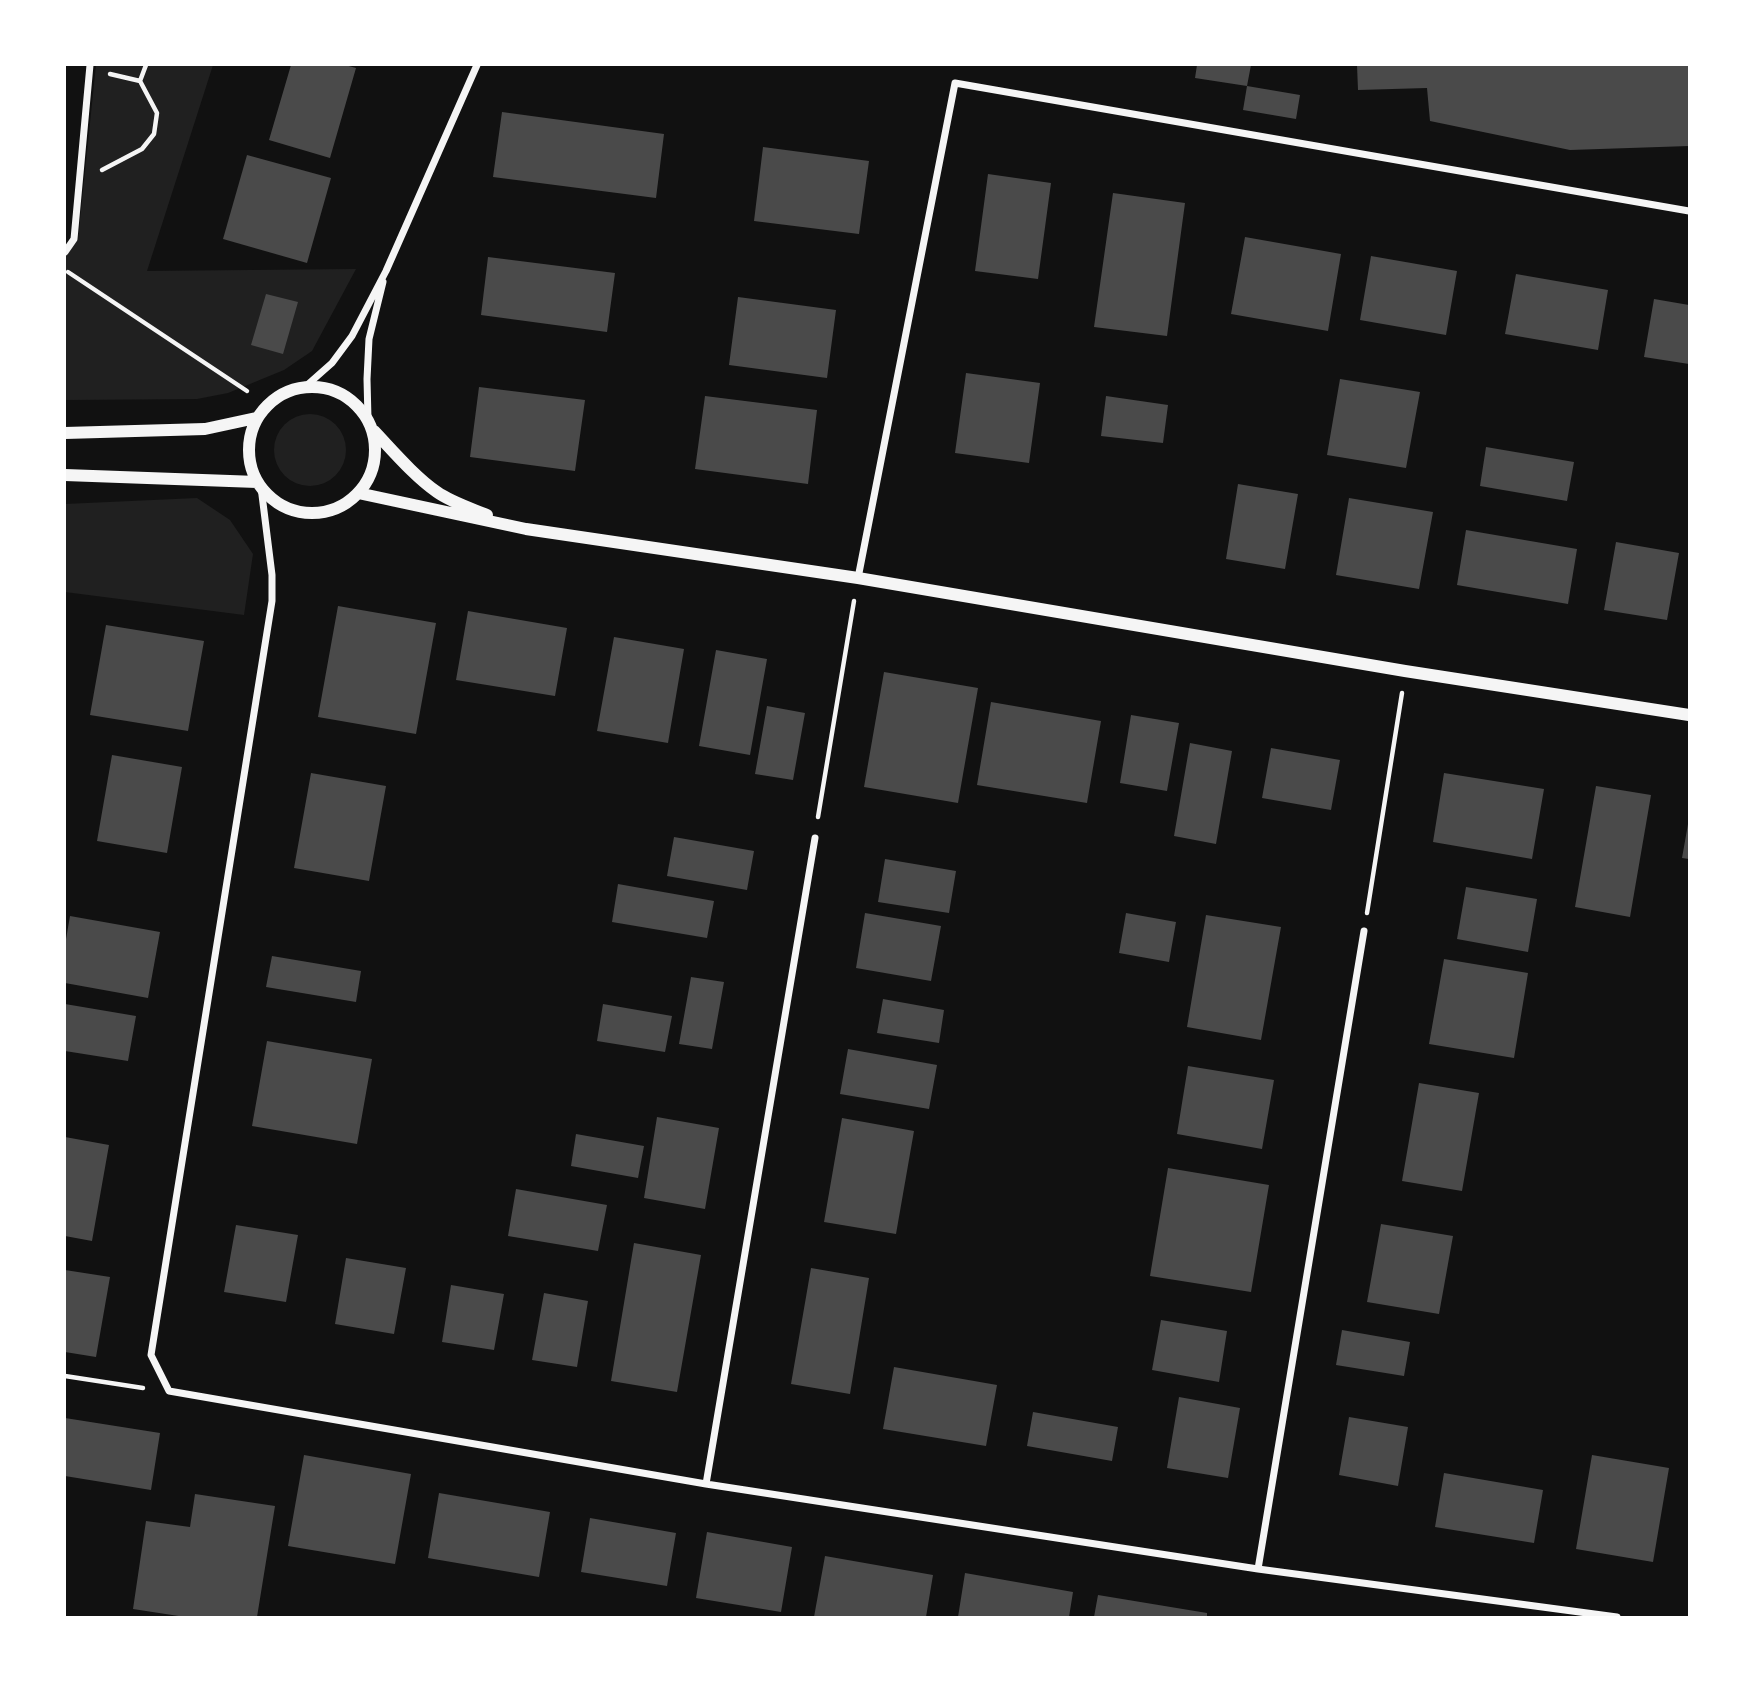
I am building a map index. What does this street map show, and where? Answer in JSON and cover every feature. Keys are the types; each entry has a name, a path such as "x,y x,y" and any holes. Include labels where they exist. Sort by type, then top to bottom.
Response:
{"street":[{"path":"306,386 332,363 352,336 386,271 477,65"},
{"path":"65,252 74,239 90,67"},
{"path":"858,578 955,83 1689,211"},
{"path":"386,271 369,340 366,379 370,424 376,446 368,479 358,493 345,504 330,511 313,513 296,511 281,505 259,485 250,467 248,450 256,418 272,400 293,388 324,387 341,393 356,404 370,424 405,463 437,492 526,529"},
{"path":"65,433 205,429 256,418"},
{"path":"65,475 259,485"},
{"path":"259,485 269,548 272,601 151,1355 169,1391 706,1484 1258,1569 1616,1617"},
{"path":"358,493 526,529 858,578 1405,671 1689,715"},
{"path":"706,1484 815,838"},
{"path":"1258,1569 1364,931"}],"path":[{"path":"140,80 146,65"},
{"path":"79,182 142,149 154,134 157,113 140,80 90,67"},
{"path":"65,269 247,391"},
{"path":"815,838 858,578"},
{"path":"1364,931 1405,671"},
{"path":"65,1376 169,1391"}],"shaded area":[{"path":"96,65 213,65 147,271 356,269 312,351 284,370 228,393 197,399 65,400 65,256 78,239"},
{"path":"317,414 336,424 344,436 344,464 336,476 324,484 303,486 284,476 276,464 274,443 284,424 296,416"},
{"path":"197,498 230,520 253,554 244,615 65,592 65,504"}],"building":[{"path":"291,65 345,65 356,68 330,158 269,140"},
{"path":"1197,65 1251,65 1247,86 1195,78"},
{"path":"1357,65 1689,65 1689,146 1570,150 1430,121 1427,88 1358,90"},
{"path":"1247,86 1300,95 1296,119 1243,110"},
{"path":"502,112 664,134 656,198 493,177"},
{"path":"763,147 869,161 859,234 754,221"},
{"path":"247,155 331,178 307,263 223,239"},
{"path":"988,174 1051,183 1038,279 975,271"},
{"path":"1113,193 1185,203 1167,336 1094,327"},
{"path":"1245,237 1341,254 1328,331 1231,314"},
{"path":"1371,256 1457,271 1446,335 1360,320"},
{"path":"488,257 615,273 607,332 481,315"},
{"path":"1516,274 1608,290 1598,350 1505,334"},
{"path":"266,294 298,302 283,354 251,345"},
{"path":"738,297 836,310 827,378 729,365"},
{"path":"1654,299 1689,305 1689,364 1644,357"},
{"path":"966,373 1040,383 1029,463 955,453"},
{"path":"1340,379 1420,392 1406,468 1327,455"},
{"path":"479,387 585,400 575,471 470,457"},
{"path":"705,396 817,410 808,484 695,469"},
{"path":"1106,396 1168,405 1163,443 1101,436"},
{"path":"1486,447 1574,462 1567,501 1480,486"},
{"path":"1238,484 1298,494 1285,569 1226,559"},
{"path":"1349,498 1433,512 1419,589 1336,575"},
{"path":"1466,530 1577,549 1568,604 1457,585"},
{"path":"1616,542 1679,553 1667,620 1604,610"},
{"path":"338,606 436,623 416,734 318,717"},
{"path":"468,611 567,628 555,696 456,680"},
{"path":"106,625 204,641 188,731 90,715"},
{"path":"614,637 684,649 668,743 597,731"},
{"path":"716,650 767,659 750,755 699,746"},
{"path":"884,672 978,688 958,803 864,787"},
{"path":"991,702 1101,721 1087,803 977,785"},
{"path":"767,706 805,713 793,780 755,774"},
{"path":"1131,715 1179,723 1167,791 1120,783"},
{"path":"1190,743 1232,751 1216,844 1174,836"},
{"path":"1271,748 1340,760 1331,810 1262,798"},
{"path":"112,755 182,767 167,853 97,841"},
{"path":"311,773 386,786 369,881 294,868"},
{"path":"1444,773 1544,789 1532,859 1433,842"},
{"path":"1596,786 1651,795 1630,917 1575,907"},
{"path":"1689,824 1689,859 1682,858"},
{"path":"674,837 754,851 747,890 667,876"},
{"path":"885,859 956,871 949,913 878,902"},
{"path":"618,884 714,901 707,938 612,922"},
{"path":"1466,887 1537,899 1528,952 1457,939"},
{"path":"865,913 941,926 931,981 856,968"},
{"path":"1126,913 1176,922 1169,962 1119,953"},
{"path":"1206,915 1281,927 1261,1040 1187,1027"},
{"path":"70,916 160,932 148,998 65,983 65,945"},
{"path":"272,956 361,971 356,1002 266,987"},
{"path":"1444,959 1528,973 1514,1058 1429,1044"},
{"path":"691,977 724,982 712,1049 679,1044"},
{"path":"883,999 944,1010 939,1043 877,1033"},
{"path":"65,1004 136,1016 128,1061 65,1051"},
{"path":"603,1004 672,1016 665,1052 597,1041"},
{"path":"267,1041 372,1059 357,1144 252,1126"},
{"path":"848,1049 937,1065 929,1109 840,1094"},
{"path":"1188,1066 1274,1080 1262,1149 1177,1134"},
{"path":"1419,1083 1479,1093 1462,1191 1402,1181"},
{"path":"657,1117 719,1128 705,1209 644,1198"},
{"path":"842,1118 914,1131 896,1234 824,1222"},
{"path":"576,1134 644,1146 638,1178 571,1166"},
{"path":"65,1137 109,1145 92,1241 65,1236"},
{"path":"1168,1168 1269,1185 1251,1292 1150,1276"},
{"path":"516,1189 607,1205 598,1251 508,1236"},
{"path":"1381,1224 1453,1236 1439,1314 1367,1302"},
{"path":"236,1225 298,1235 286,1302 224,1292"},
{"path":"634,1243 701,1255 677,1392 611,1381"},
{"path":"346,1258 406,1268 394,1334 335,1324"},
{"path":"811,1268 869,1278 850,1394 791,1384"},
{"path":"65,1270 110,1277 96,1357 65,1352"},
{"path":"451,1285 504,1294 494,1350 442,1342"},
{"path":"544,1293 588,1301 577,1367 532,1360"},
{"path":"1161,1320 1227,1331 1219,1382 1152,1370"},
{"path":"1342,1330 1410,1342 1404,1376 1336,1365"},
{"path":"894,1367 997,1385 986,1446 883,1429"},
{"path":"1179,1397 1240,1408 1228,1478 1167,1468"},
{"path":"1033,1412 1118,1427 1112,1461 1027,1446"},
{"path":"1349,1417 1408,1427 1398,1486 1339,1475"},
{"path":"65,1418 160,1433 151,1490 65,1476"},
{"path":"304,1455 411,1474 395,1564 288,1546"},
{"path":"1592,1455 1669,1468 1653,1562 1576,1549"},
{"path":"1444,1473 1543,1490 1534,1543 1435,1527"},
{"path":"439,1493 550,1512 539,1577 428,1558"},
{"path":"195,1494 275,1506 257,1617 185,1617 133,1609 146,1521 190,1527"},
{"path":"590,1518 676,1533 667,1586 581,1572"},
{"path":"707,1532 792,1547 781,1612 696,1598"},
{"path":"825,1556 933,1575 926,1617 814,1617"},
{"path":"965,1573 1073,1592 1069,1617 958,1617"},
{"path":"1098,1595 1207,1613 1207,1617 1094,1617"}]}
